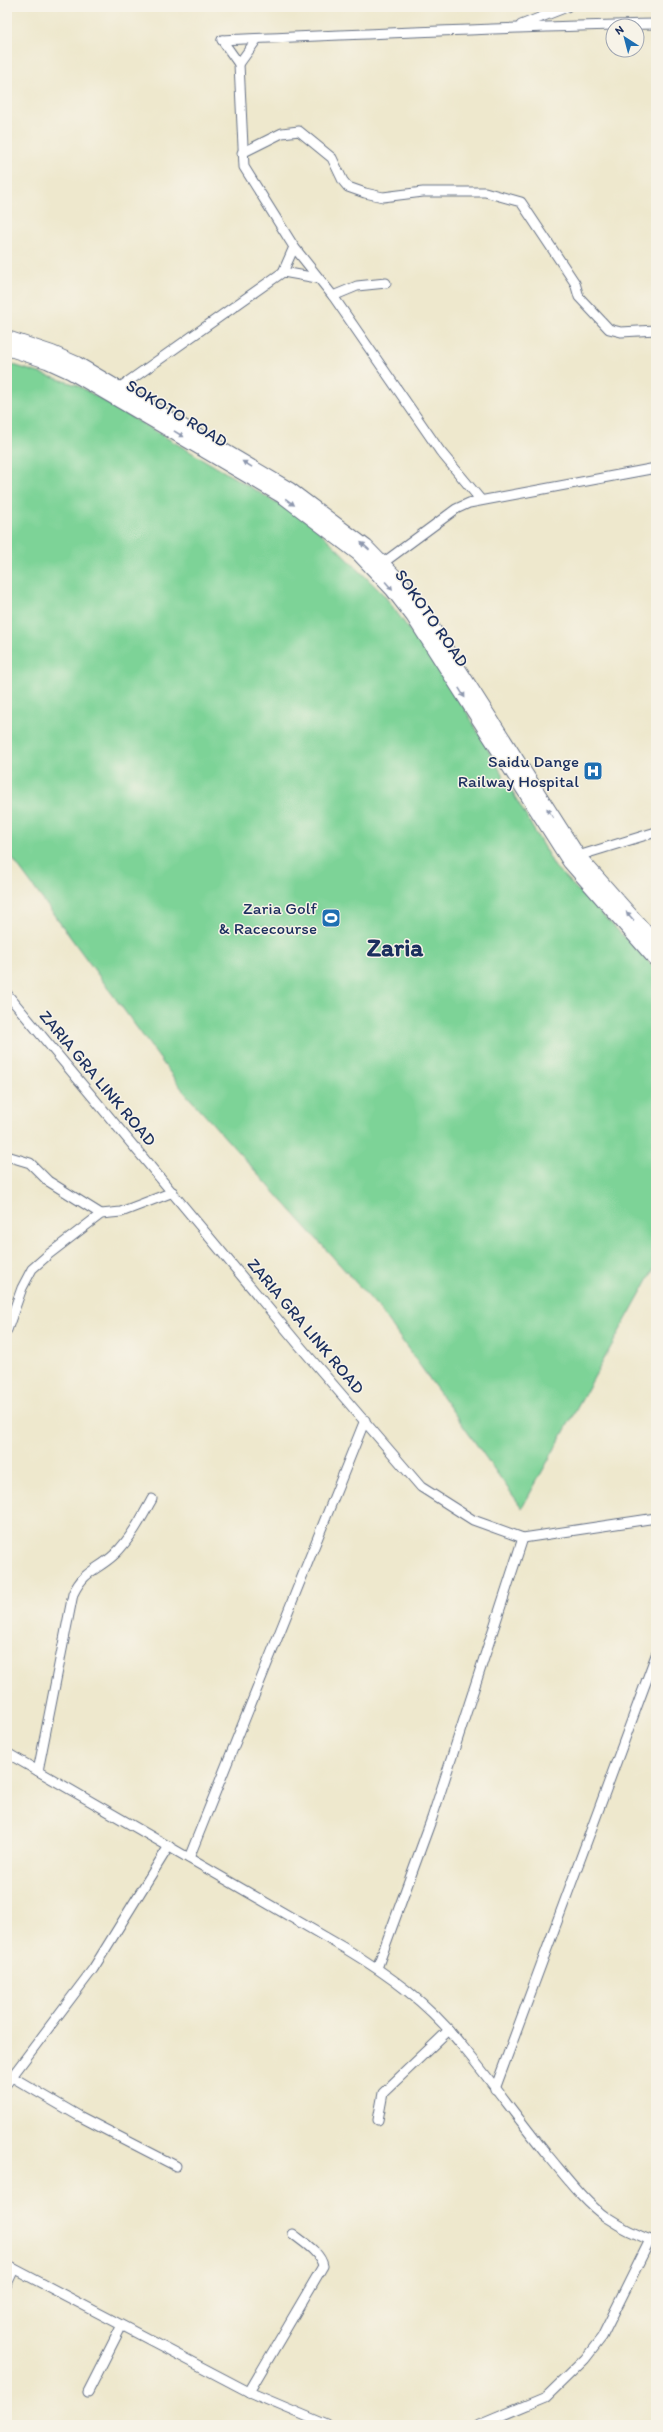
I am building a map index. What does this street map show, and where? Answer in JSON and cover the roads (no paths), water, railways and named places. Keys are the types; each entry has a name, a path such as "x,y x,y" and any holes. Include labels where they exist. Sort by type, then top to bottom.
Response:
{"main road":[{"name":"SOKOTO ROAD","path":"7,338 52,353 118,388 290,490 347,530 383,563 421,610 578,856 656,944"},
{"name":"SOKOTO ROAD","path":"7,348 47,361 71,372 161,424 284,497 359,554 392,590 413,616 570,862 656,960"}],"street":[{"path":"514,27 567,7"},
{"path":"480,499 440,451 333,296 317,278 294,247 244,166 242,153 239,64 222,40 457,32 514,27 656,24"},
{"path":"239,64 257,39"},
{"path":"242,153 282,133 299,131 332,158 343,181 348,187 365,193 383,197 424,192 485,192 521,202 575,283 579,297 604,326 621,332 656,330"},
{"path":"118,388 283,272 294,247"},
{"path":"283,272 317,278"},
{"path":"333,296 357,286 386,283"},
{"path":"383,563 456,509 480,499 574,485 656,468"},
{"path":"578,856 656,832"},
{"name":"ZARIA GRA LINK ROAD","path":"7,994 173,1192 299,1346 365,1420 421,1487 473,1520 523,1538 656,1518"},
{"path":"7,1156 20,1158 30,1163 48,1181 101,1214"},
{"path":"7,1330 22,1288 32,1269 101,1214 121,1212 173,1192"},
{"path":"189,1858 365,1420"},
{"path":"38,1771 73,1594 85,1574 114,1555 125,1543 152,1499"},
{"path":"377,1968 432,1818 523,1538"},
{"path":"495,2089 656,1655"},
{"path":"7,1753 377,1968 420,1999 449,2030 560,2170 586,2198 606,2217 629,2231 653,2241 602,2337 585,2359 546,2397 479,2425"},
{"path":"169,1846 93,1969 9,2078 176,2166"},
{"path":"378,2120 383,2093 449,2030"},
{"path":"249,2392 323,2266 322,2261 313,2251 293,2234"},
{"path":"7,2284 10,2267 121,2327 249,2392 327,2425"},
{"path":"88,2392 121,2327"}],"place":[{"name":"Saidu Dange Railway Hospital","path":"593,771"},
{"name":"Zaria Golf & Racecourse","path":"331,918"}],"district":[{"name":"Zaria","path":"395,947"}]}
